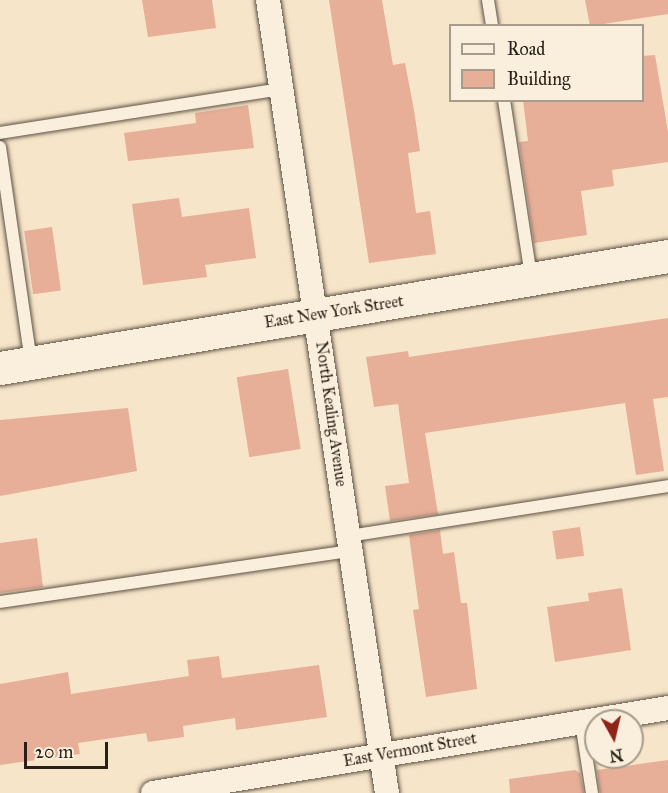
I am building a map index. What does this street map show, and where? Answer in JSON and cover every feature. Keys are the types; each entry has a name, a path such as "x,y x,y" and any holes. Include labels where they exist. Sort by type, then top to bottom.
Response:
{"main road":[{"name":"East New York Street","path":"0,368 668,256"}],"street":[{"name":"North Kealing Avenue","path":"268,0 387,793"},
{"name":"East Vermont Street","path":"153,793 668,708"}],"lane":[{"path":"489,0 492,24"},
{"path":"0,133 282,89"},
{"path":"504,102 531,280"},
{"path":"0,147 32,363"},
{"path":"0,602 350,544 668,486"},
{"path":"581,722 592,793"}],"building":[{"path":"142,0 212,0 216,28 148,37"},
{"path":"329,0 382,0 393,65 405,63 414,110 420,151 408,153 416,213 430,211 436,254 369,263"},
{"path":"585,0 668,0 668,14 590,24"},
{"path":"655,55 668,132 668,162 612,170 614,186 581,191 587,235 534,243 519,142 528,141 523,102 644,102 644,56"},
{"path":"248,105 254,148 128,161 124,133 196,123 195,113"},
{"path":"179,198 182,217 249,208 256,258 205,265 207,277 143,285 132,204"},
{"path":"52,227 61,290 33,294 24,231"},
{"path":"668,318 668,397 653,399 664,471 636,475 625,403 425,433 438,514 390,521 385,486 409,483 398,404 374,407 366,357 408,351 409,357"},
{"path":"288,369 301,449 249,457 237,377"},
{"path":"128,408 137,471 0,496 0,420"},
{"path":"580,527 584,556 556,560 552,531"},
{"path":"440,530 443,554 454,552 461,603 467,603 477,689 426,697 413,610 419,609 409,535"},
{"path":"37,538 43,587 0,593 0,543"},
{"path":"622,588 631,650 555,662 547,607 589,601 588,593"},
{"path":"219,656 222,678 319,665 327,717 236,730 235,718 183,726 184,737 148,742 146,733 78,743 80,754 0,765 0,684 68,672 71,694 189,676 187,660"},
{"path":"668,760 668,793 600,793 597,770 644,769 644,763"},
{"path":"575,770 580,773 584,793 510,793 509,779"}]}
